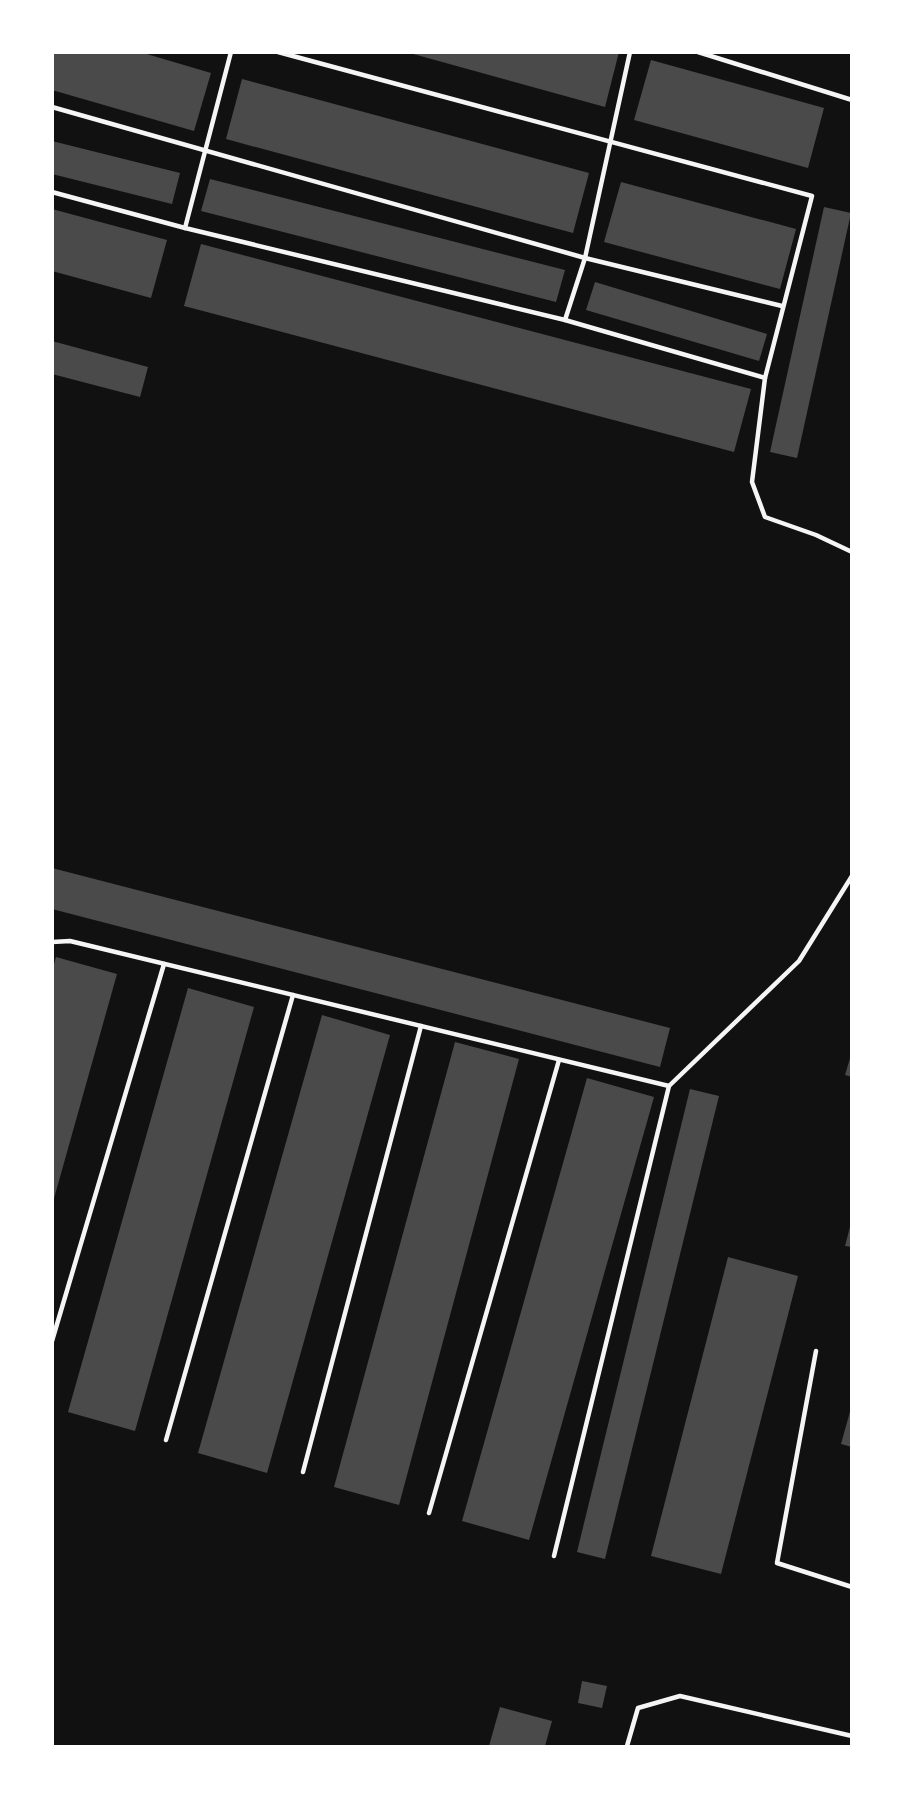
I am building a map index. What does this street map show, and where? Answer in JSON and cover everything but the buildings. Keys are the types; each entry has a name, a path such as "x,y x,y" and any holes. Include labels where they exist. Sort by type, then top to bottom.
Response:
{"lane":[{"path":"185,228 231,52"},
{"path":"278,52 812,196 765,378 752,482 765,517 816,535 852,552"},
{"path":"566,320 585,258 630,52"},
{"path":"698,52 852,100"},
{"path":"52,107 585,258 782,306"},
{"path":"52,192 185,228 566,320 765,378"},
{"path":"554,1556 669,1086 799,961 852,876"},
{"path":"52,942 70,941 669,1086"},
{"path":"52,1341 164,964"},
{"path":"166,1440 293,995"},
{"path":"303,1472 421,1026"},
{"path":"429,1513 559,1060"},
{"path":"816,1352 777,1563 852,1587"},
{"path":"627,1746 638,1708 680,1696 852,1736"}]}
